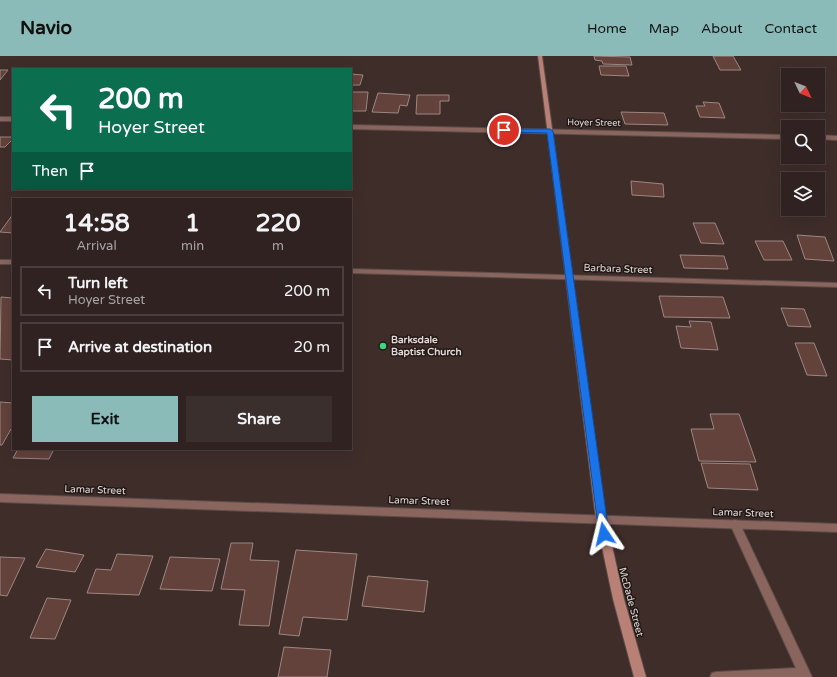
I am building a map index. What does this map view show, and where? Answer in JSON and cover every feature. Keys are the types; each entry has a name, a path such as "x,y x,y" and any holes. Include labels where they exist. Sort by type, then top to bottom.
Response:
{"street":[{"name":"McDade Street","path":"540,56 601,519 610,565 640,677"},
{"path":"0,119 12,119"},
{"name":"Hoyer Street","path":"352,127 781,137"},
{"path":"825,137 837,138"},
{"path":"0,262 12,262"},
{"name":"Barbara Street","path":"352,271 837,285"},
{"name":"Lamar Street","path":"0,498 837,528"},
{"path":"716,677 805,675 735,524"}],"building":[{"path":"594,56 630,57 632,65 603,64 602,61 595,60"},
{"path":"713,56 733,56 741,70 720,70"},
{"path":"599,66 626,66 629,76 601,75"},
{"path":"0,70 8,70 0,80"},
{"path":"352,74 363,75 360,85 352,85"},
{"path":"352,92 368,92 366,111 352,111"},
{"path":"378,93 410,95 407,106 400,105 398,113 372,112"},
{"path":"417,95 449,95 449,101 440,101 440,114 416,114"},
{"path":"703,102 719,103 725,118 700,117 696,106 705,106"},
{"path":"621,112 664,113 668,125 625,124"},
{"path":"0,137 12,137 12,140 5,147 0,147"},
{"path":"631,181 663,184 664,197 632,195"},
{"path":"12,215 12,233 0,232"},
{"path":"693,223 715,223 724,244 701,243"},
{"path":"797,235 825,237 834,261 805,259"},
{"path":"755,241 783,241 792,260 764,260"},
{"path":"680,255 724,256 728,269 684,268"},
{"path":"659,296 723,297 730,318 664,317"},
{"path":"1,297 12,298 12,360 0,359"},
{"path":"781,308 804,309 811,327 788,326"},
{"path":"689,321 711,322 718,350 681,348 676,326 691,327"},
{"path":"795,343 814,343 827,376 807,375"},
{"path":"0,402 12,403 12,429 2,445 0,445"},
{"path":"710,414 739,414 756,462 699,461 691,429 714,429"},
{"path":"17,450 54,450 49,459 13,458"},
{"path":"701,463 750,464 758,490 708,488"},
{"path":"231,543 253,543 250,560 279,561 269,626 239,625 245,590 221,589"},
{"path":"46,549 84,555 75,572 36,567"},
{"path":"296,550 357,554 347,620 303,617 299,636 279,634"},
{"path":"117,554 153,556 139,595 87,593 96,569 111,570"},
{"path":"0,557 25,558 7,596 0,595"},
{"path":"170,557 220,559 212,591 160,589"},
{"path":"368,576 428,581 424,612 362,606"},
{"path":"47,598 71,600 55,639 30,638"},
{"path":"284,647 331,650 327,677 278,677"}],"place":[{"name":"Barksdale Baptist Church","path":"383,346"}],"route":[{"path":"504,130 550,131 604,534"}]}
